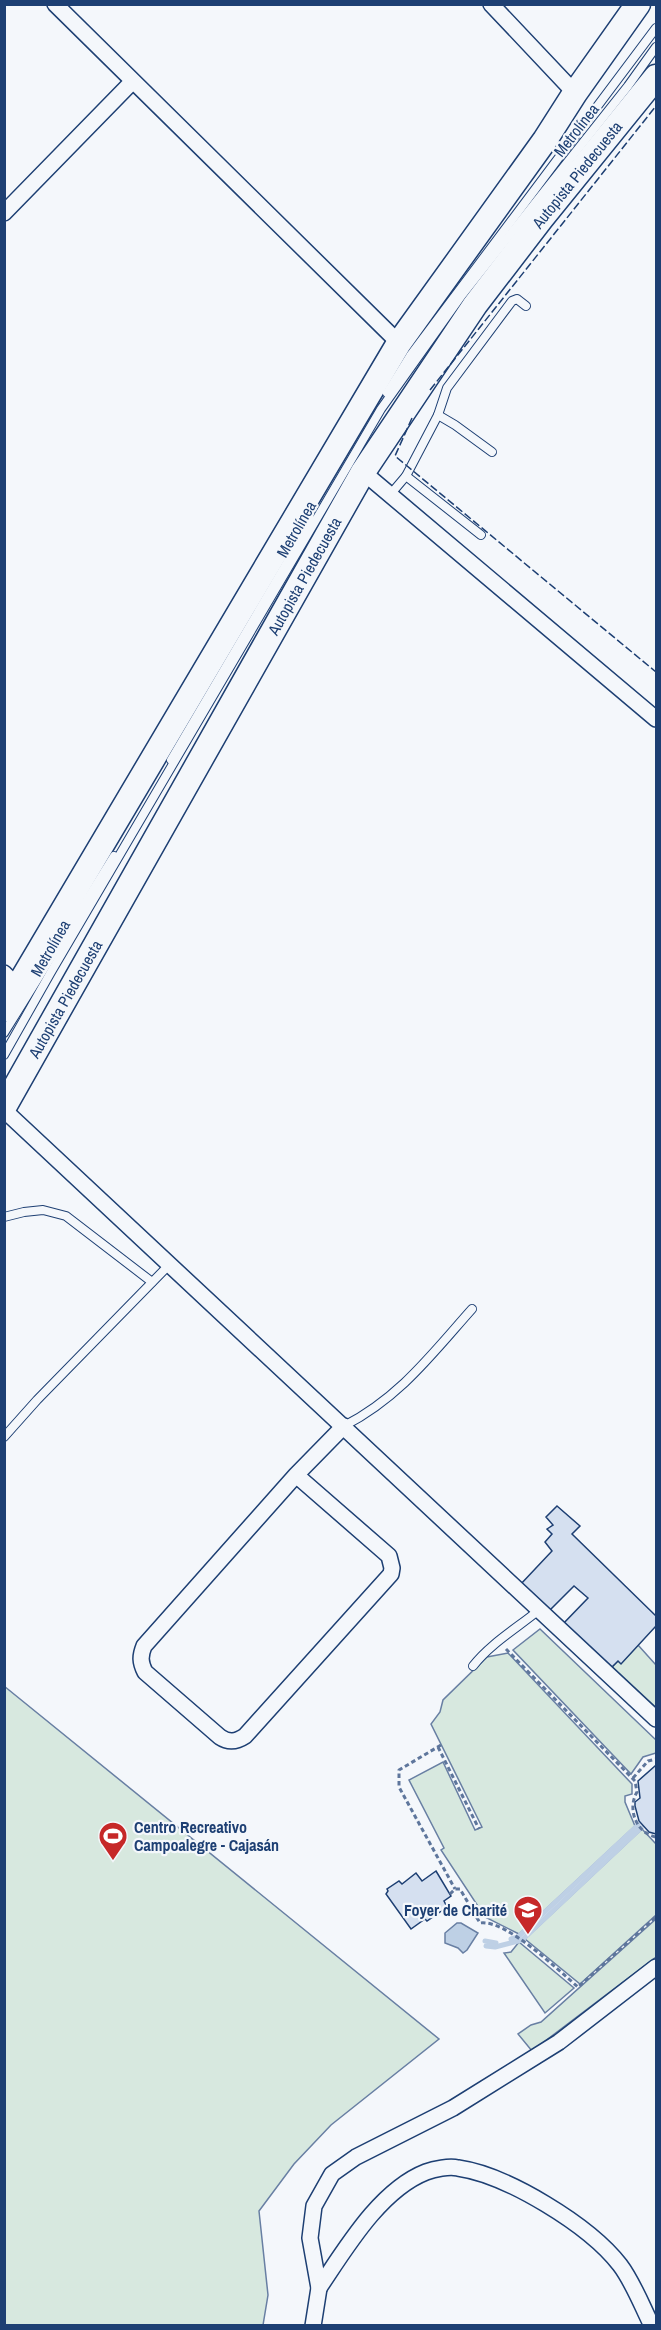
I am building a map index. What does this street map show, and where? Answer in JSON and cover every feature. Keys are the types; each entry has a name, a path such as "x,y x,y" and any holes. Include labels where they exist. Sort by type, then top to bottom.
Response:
{"highway":[{"path":"4,1010 11,980 399,343 545,140 638,4"},
{"name":"Autopista Piedecuesta","path":"4,1109 363,472 476,305 541,219 657,77"}],"street":[{"path":"55,4 399,343"},
{"path":"491,4 575,93"},
{"path":"4,213 132,82"},
{"path":"363,472 657,719"},
{"path":"4,1109 657,1719"},
{"path":"296,1474 389,1556 391,1574 245,1736 230,1742 220,1737 145,1672 141,1652 296,1474 344,1426"},
{"path":"313,2325 319,2288 310,2238 312,2216 314,2206 332,2174 356,2157 453,2108 558,2042 657,1967"},
{"path":"319,2288 369,2218 400,2187 427,2172 455,2167 487,2174 543,2204 591,2234 620,2266 652,2325"}],"lane":[{"name":"Metrolínea","path":"4,1033 136,820 285,564 410,356 657,28"},
{"name":"Metrolínea","path":"4,1055 381,409 462,295 657,47"},
{"path":"389,496 406,476 438,415 447,388 512,301 517,299 526,306"},
{"path":"438,415 455,424 492,452"},
{"path":"406,476 481,535"},
{"path":"4,1217 43,1210 66,1216 152,1282"},
{"path":"4,1437 37,1400 170,1264"},
{"path":"344,1426 386,1401 405,1384 472,1309"},
{"path":"472,1666 483,1653 539,1610"}],"path":[{"path":"497,1643 510,1651 633,1778 637,1792 632,1800 631,1809 638,1825 655,1838"},
{"path":"455,1889 399,1787 399,1770 440,1746 479,1829"},
{"path":"633,1778 648,1761 657,1759"},
{"path":"450,1894 455,1889"},
{"path":"455,1889 460,1889 480,1923 488,1922 518,1937 578,1987 657,1917"}],"shaded area":[{"path":"540,1629 656,1740 656,1753 643,1757 631,1774 513,1650"},
{"path":"638,1645 656,1665 656,1711 612,1667 618,1661 621,1663"},
{"path":"508,1653 632,1784 632,1794 625,1796 625,1802 635,1826 519,1934 485,1917 441,1850 444,1848 409,1780 443,1762 475,1830 482,1827 431,1724 440,1712 443,1700 487,1657"},
{"name":"Centro Recreativo Campoalegre - Cajasán","path":"4,1686 439,2039 331,2125 294,2164 259,2211 268,2295 263,2325 5,2325"},
{"path":"642,1829 656,1844 656,1915 580,1984 525,1939"},
{"path":"656,1919 656,1957 532,2051 518,2034 531,2025 541,2022"},
{"path":"519,1942 574,1988 545,2013 504,1953 511,1952"}],"water":[{"path":"457,1923 478,1933 463,1953 458,1948 445,1943 445,1933"}],"building":[{"path":"557,1506 580,1526 572,1534 656,1616 656,1626 621,1664 618,1661 611,1668 562,1625 588,1598 574,1586 548,1612 520,1585 552,1551 545,1542 552,1534 547,1529 553,1525 546,1517"},
{"path":"655,1766 656,1834 649,1832 639,1821 635,1806 635,1802 640,1798 638,1781"},
{"path":"436,1871 451,1896 444,1901 447,1907 411,1929 386,1894 387,1889 399,1881 402,1884 416,1873 422,1881"}],"waterway":[{"path":"511,1939 518,1937 638,1825"},
{"path":"486,1946 495,1947 522,1940 641,1828"},
{"path":"485,1941 496,1943"}],"fence":[{"path":"430,390 656,106"},
{"path":"412,418 395,456 656,672"}],"place":[{"name":"Centro Recreativo Campoalegre - Cajasán","path":"113,1862"},
{"name":"Foyer de Charité","path":"528,1936"}]}
